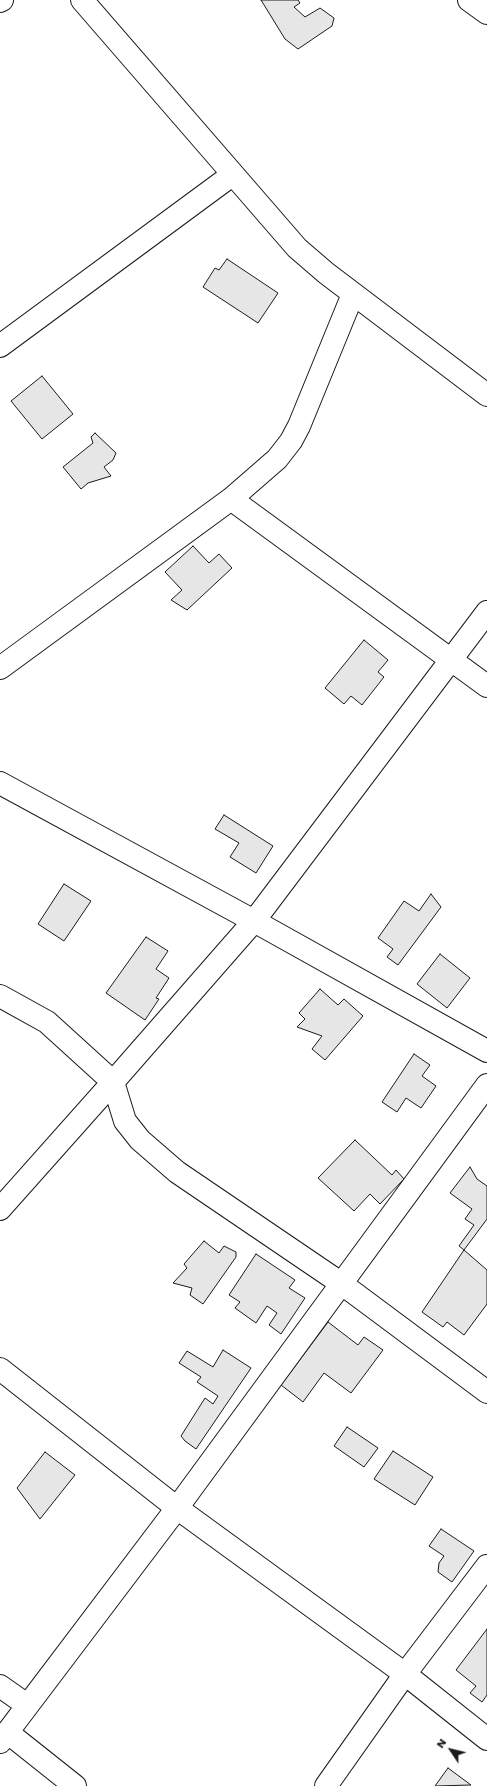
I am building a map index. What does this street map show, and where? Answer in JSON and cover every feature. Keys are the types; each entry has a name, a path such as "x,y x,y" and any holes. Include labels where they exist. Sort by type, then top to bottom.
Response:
{"street":[{"path":"82,0 170,100 232,175 297,248 353,294 487,395"},
{"path":"469,0 487,13"},
{"path":"0,346 232,175"},
{"path":"0,668 231,499 277,460 291,441 302,419 353,294"},
{"path":"231,499 487,686"},
{"path":"0,1209 254,921 487,612"},
{"path":"0,783 254,921 487,1051"},
{"path":"0,996 47,1022 113,1082 125,1121 146,1145 177,1172 342,1284 487,1392"},
{"path":"75,1786 4,1737 177,1508 487,1085"},
{"path":"0,1369 177,1508 405,1674 487,1739"},
{"path":"326,1786 405,1674 487,1566"},
{"path":"0,1686 27,1705"}],"building":[{"path":"261,0 298,0 300,3 294,7 305,17 320,8 334,18 332,26 298,49 285,39"},
{"path":"227,259 278,293 258,323 203,287 215,268 219,270"},
{"path":"42,376 73,414 42,439 11,401"},
{"path":"95,433 116,453 113,460 104,467 111,476 88,483 81,489 63,467 93,443 91,437"},
{"path":"193,546 209,563 219,554 232,568 187,610 171,600 182,590 165,572"},
{"path":"364,640 388,660 378,672 384,677 362,705 351,696 344,704 325,688"},
{"path":"224,815 273,846 256,873 230,857 239,843 215,829"},
{"path":"64,884 91,901 64,941 38,924"},
{"path":"431,894 441,907 398,965 387,957 393,949 378,938 404,901 419,911"},
{"path":"146,937 168,951 156,969 169,978 156,998 159,999 145,1020 106,993"},
{"path":"440,954 470,978 447,1008 417,984"},
{"path":"320,989 338,1005 344,999 363,1016 325,1060 312,1049 322,1036 297,1027 305,1019 299,1013"},
{"path":"414,1054 430,1065 422,1076 436,1086 421,1108 406,1098 397,1112 382,1102"},
{"path":"355,1140 392,1175 396,1170 404,1179 380,1204 370,1194 354,1211 318,1178"},
{"path":"470,1167 477,1179 487,1186 487,1219 464,1250 459,1246 474,1225 465,1219 472,1209 450,1193"},
{"path":"204,1241 219,1253 224,1246 236,1252 236,1257 203,1304 190,1295 192,1288 173,1283 187,1268 184,1264"},
{"path":"464,1250 487,1270 487,1304 464,1335 447,1322 443,1327 422,1312"},
{"path":"256,1254 295,1280 289,1288 305,1298 281,1334 269,1325 277,1313 267,1306 256,1323 235,1308 240,1302 229,1295"},
{"path":"328,1322 358,1345 364,1337 383,1350 351,1393 324,1373 303,1402 281,1385"},
{"path":"223,1350 251,1368 196,1449 181,1436 205,1398 213,1404 218,1396 197,1382 201,1377 179,1363 187,1351 213,1367"},
{"path":"347,1427 378,1448 364,1467 334,1446"},
{"path":"393,1451 433,1477 415,1505 374,1479"},
{"path":"45,1452 75,1475 40,1519 17,1488"},
{"path":"441,1529 474,1551 452,1582 438,1572 439,1563 444,1556 429,1546"},
{"path":"487,1629 487,1695 482,1702 470,1693 476,1686 456,1670"},
{"path":"448,1768 471,1785 435,1786"}]}
